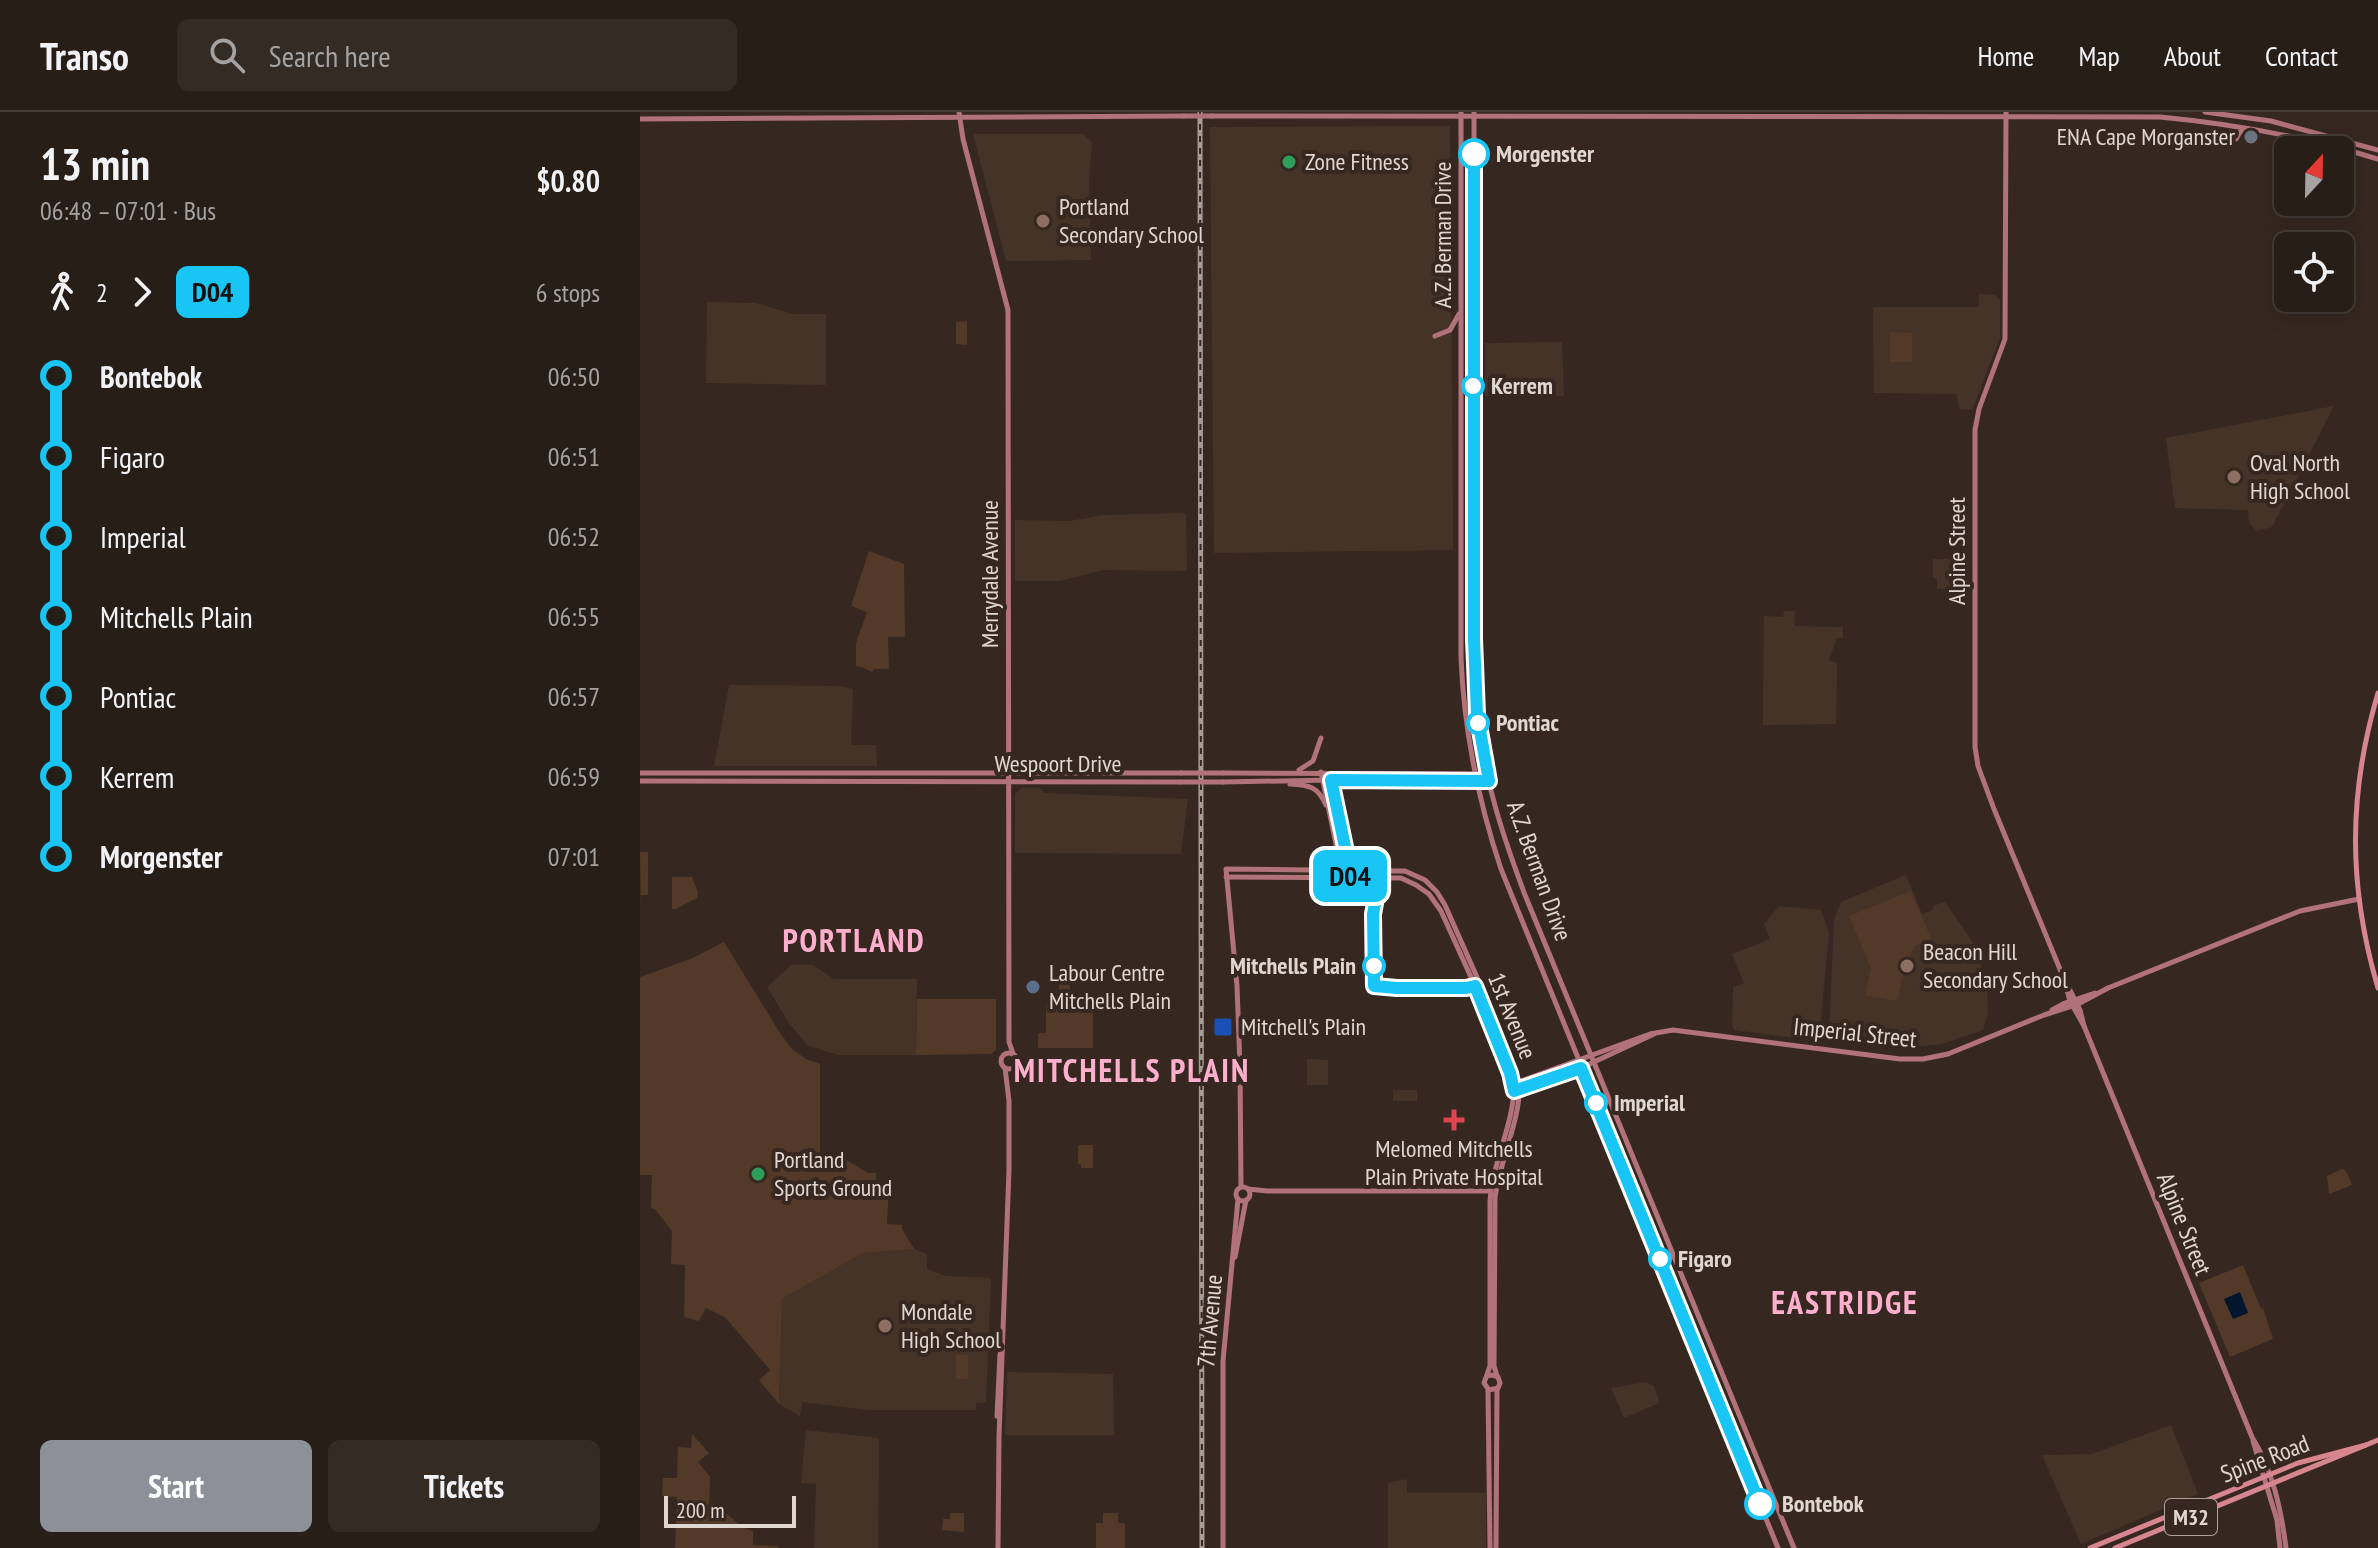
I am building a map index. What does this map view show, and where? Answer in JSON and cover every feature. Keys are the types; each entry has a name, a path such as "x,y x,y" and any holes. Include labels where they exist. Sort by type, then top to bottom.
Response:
{"main road":[{"path":"2378,693 2357,787 2354,853 2365,939 2378,988"},
{"name":"Spine Road","path":"2115,1548 2378,1440"},
{"name":"Spine Road","path":"2090,1548 2307,1460 2366,1445"}],"street":[{"path":"2205,112 2271,121 2378,150"},
{"path":"640,119 1461,114 2160,117 2266,130 2378,159"},
{"name":"A.Z. Berman Drive","path":"1461,114 1461,658 1474,773 1501,869 1778,1548"},
{"name":"Merrydale Avenue","path":"959,115 1008,310 1009,1042 1014,1056"},
{"name":"A.Z. Berman Drive","path":"1474,115 1473,622 1477,714 1488,777 1514,865 1794,1548"},
{"name":"Alpine Street","path":"2006,115 2005,339 1979,409 1975,430 1975,747 1980,771 2267,1475 2283,1548"},
{"path":"2236,139 2245,130 2266,130"},
{"path":"1435,336 1450,330 1460,307"},
{"path":"1294,772 1313,761 1321,738"},
{"path":"1321,772 1342,874"},
{"path":"1329,772 1350,874"},
{"name":"Wespoort Drive","path":"640,773 1329,772 1474,773 1488,777"},
{"name":"Wespoort Drive","path":"640,781 1276,782 1476,781 1488,777"},
{"path":"1276,782 1313,787 1321,794 1331,817"},
{"path":"1342,874 1226,869 1237,986 1244,1188 1267,1191 1493,1191"},
{"path":"1226,877 1405,871 1419,876 1416,885 1401,878 1350,874"},
{"name":"1st Avenue","path":"1419,876 1431,885 1445,905 1480,984 1516,1082 1519,1102 1493,1191 1490,1366 1487,1376"},
{"name":"1st Avenue","path":"1416,885 1434,900 1455,938 1516,1082"},
{"name":"Imperial Street","path":"1592,1059 1655,1034 1685,1030 1917,1060 1948,1054 2300,911 2359,899"},
{"name":"Merrydale Avenue","path":"1003,1055 1009,1042"},
{"path":"998,1548 998,1385 1002,1349 1010,1080 1016,1062 1010,1053 1003,1055 1001,1062 1005,1068 1009,1101"},
{"path":"1516,1082 1592,1059"},
{"path":"1517,1091 1581,1068 1592,1059"},
{"path":"1005,1068 1014,1067"},
{"name":"7th Avenue","path":"1223,1548 1222,1383 1233,1261 1248,1198 1244,1188 1236,1192 1233,1261"},
{"path":"1238,1199 1267,1191"},
{"name":"1st Avenue","path":"1493,1191 1494,1366 1497,1376"},
{"path":"1490,1548 1488,1390 1484,1384 1487,1376 1497,1376 1500,1382 1497,1389 1496,1548"},
{"path":"1488,1390 1497,1389"}],"shaded area":[{"path":"1450,126 1453,550 1214,553 1210,127"},
{"name":"Portland Secondary School","path":"973,134 1082,134 1092,142 1089,181 1091,260 1006,261"},
{"path":"1979,294 1995,295 2000,300 2000,338 1972,410 1959,409 1957,394 1874,393 1873,307 1978,307"},
{"path":"707,302 756,303 793,314 826,314 826,385 706,383"},
{"path":"967,321 967,345 956,344 956,322"},
{"path":"1890,332 1912,333 1912,362 1890,362"},
{"path":"1562,342 1564,396 1485,396 1485,343"},
{"name":"Oval North High School","path":"2334,406 2272,527 2257,531 2249,523 2248,510 2175,508 2166,438"},
{"path":"1186,513 1187,571 1103,570 1060,581 1015,581 1015,520 1069,521 1104,515"},
{"path":"869,551 904,564 905,637 888,637 889,669 874,669 872,672 856,666 856,643 867,612 851,606"},
{"path":"1933,559 1968,559 1968,589 1937,589 1937,578 1933,578"},
{"path":"1784,611 1795,611 1794,626 1843,627 1843,638 1837,638 1829,660 1837,663 1836,724 1763,725 1764,616 1783,617"},
{"path":"729,685 838,686 853,689 851,745 876,745 877,766 714,766"},
{"path":"1022,788 1040,788 1044,793 1188,799 1181,854 1015,853 1015,794"},
{"path":"640,852 648,852 648,895 641,895 641,909"},
{"name":"Beacon Hill Secondary School","path":"1906,875 1922,914 1945,902 1976,947 1987,984 1988,1014 1983,1030 1942,1044 1902,1048 1829,1034 1834,920 1841,902"},
{"path":"672,877 692,877 697,898 672,909"},
{"path":"1911,891 1933,943 1915,945 1905,967 1897,1001 1865,995 1871,968 1849,916"},
{"path":"1779,906 1821,910 1829,932 1819,1041 1734,1030 1732,1025 1733,987 1744,983 1732,954 1770,939 1764,924"},
{"name":"Portland Sports Ground","path":"724,942 792,1049 820,1064 820,1153 834,1153 868,1173 876,1173 876,1186 889,1186 887,1224 902,1225 914,1249 863,1253 782,1299 779,1404 759,1380 770,1370 726,1318 706,1308 699,1321 684,1317 685,1265 671,1264 672,1231 651,1208 652,1175 640,1175 640,977 693,958"},
{"path":"791,965 813,965 834,979 917,979 916,1055 838,1055 807,1045 767,987"},
{"path":"1059,985 1070,985 1070,1008 1093,1008 1093,1048 1038,1048 1038,1033 1046,1033 1046,1003 1059,1003"},
{"path":"917,999 996,999 996,1050 991,1054 916,1055"},
{"path":"1307,1059 1328,1060 1328,1085 1307,1085"},
{"path":"1393,1090 1417,1090 1417,1101 1393,1101"},
{"path":"1078,1145 1093,1145 1093,1168 1081,1168 1078,1164"},
{"path":"2342,1169 2352,1185 2329,1194 2327,1176"},
{"name":"Mondale High School","path":"914,1249 927,1254 927,1269 946,1276 991,1278 986,1402 976,1403 976,1410 868,1410 802,1402 800,1416 779,1404 782,1299 863,1253"},
{"path":"2243,1265 2273,1339 2230,1357 2199,1283"},
{"path":"956,1355 968,1355 968,1379 956,1379"},
{"path":"1007,1372 1113,1374 1114,1435 1005,1435"},
{"path":"1646,1382 1654,1386 1659,1400 1657,1404 1624,1418 1611,1388"},
{"path":"2171,1425 2198,1494 2081,1544 2042,1455 2092,1454"},
{"path":"806,1430 879,1438 878,1548 814,1548 816,1484 801,1483"},
{"path":"692,1434 709,1453 698,1462 710,1477 709,1512 725,1512 742,1527 753,1531 753,1545 778,1548 675,1548 677,1497 662,1496 663,1478 677,1478 678,1447 691,1448"},
{"path":"1407,1479 1407,1493 1486,1493 1486,1548 1388,1548 1388,1483"},
{"path":"950,1513 964,1513 964,1532 942,1530 943,1519 950,1519"},
{"path":"1103,1513 1118,1513 1118,1523 1125,1523 1125,1548 1096,1548 1096,1523 1103,1523"}],"water":[{"path":"2240,1292 2248,1313 2233,1319 2224,1299"}],"railway":[{"path":"1200,112 1202,1548"}],"bus line":[{"name":"D04","path":"1474,154 1474,639 1477,714 1489,781 1331,780 1350,882 1354,888 1376,896 1373,914 1374,986 1475,986 1514,1083 1514,1091 1581,1068 1760,1504"}],"place":[{"name":"ENA Cape Morganster","path":"2251,137"},
{"name":"Morgenster","path":"1474,154"},
{"name":"Zone Fitness","path":"1289,162"},
{"name":"Portland Secondary School","path":"1043,221"},
{"name":"Kerrem","path":"1473,386"},
{"name":"Oval North High School","path":"2234,477"},
{"name":"Pontiac","path":"1478,723"},
{"name":"Mitchells Plain","path":"1374,966"},
{"name":"Beacon Hill Secondary School","path":"1907,966"},
{"name":"Labour Centre Mitchells Plain","path":"1033,987"},
{"name":"Mitchell's Plain","path":"1223,1027"},
{"name":"Imperial","path":"1596,1103"},
{"name":"Melomed Mitchells Plain Private Hospital","path":"1454,1120"},
{"name":"Portland Sports Ground","path":"758,1174"},
{"name":"Figaro","path":"1660,1259"},
{"name":"Mondale High School","path":"885,1326"},
{"name":"Bontebok","path":"1760,1504"}],"district":[{"name":"PORTLAND","path":"854,941"},
{"name":"MITCHELLS PLAIN","path":"1132,1071"},
{"name":"EASTRIDGE","path":"1845,1303"}]}
